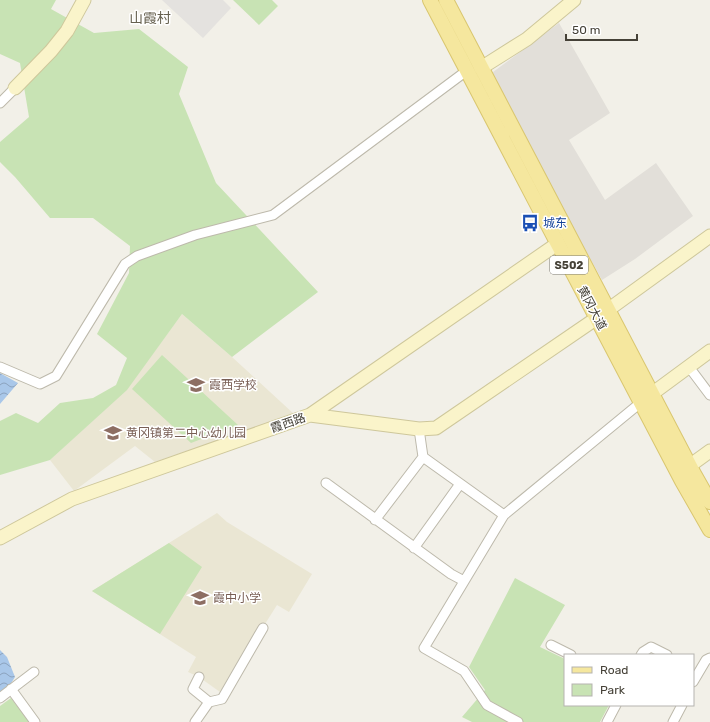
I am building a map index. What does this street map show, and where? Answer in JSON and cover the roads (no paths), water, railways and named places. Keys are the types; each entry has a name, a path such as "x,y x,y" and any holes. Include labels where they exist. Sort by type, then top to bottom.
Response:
{"main road":[{"name":"黄冈大道","path":"430,0 682,481 710,530"},
{"name":"黄冈大道","path":"446,0 710,502"}],"street":[{"path":"0,103 67,31 84,0"},
{"path":"481,68 527,39 574,0"},
{"path":"0,367 40,384 56,376 125,264 137,256 195,235 273,215 465,72"},
{"name":"霞西路","path":"0,538 72,499 310,415 419,429 436,428 609,310 710,236"},
{"path":"310,415 557,244"},
{"path":"653,394 710,351"},
{"path":"689,367 710,395"},
{"path":"518,722 487,705 464,671 424,648 504,515 639,404"},
{"path":"419,429 424,456 504,515"},
{"path":"678,474 710,451"},
{"path":"375,520 424,456"},
{"path":"326,483 414,548 451,574 464,581"},
{"path":"414,548 460,484"},
{"path":"195,722 210,702 222,699 263,628"},
{"path":"550,645 569,654"},
{"path":"642,654 651,648 665,654"},
{"path":"696,669 710,658"},
{"path":"0,698 34,672"},
{"path":"199,677 193,689 210,702"},
{"path":"11,689 35,722"},
{"path":"607,722 615,706"},
{"path":"672,722 678,706"}],"water":[{"path":"0,373 18,383 0,404"},
{"path":"0,650 7,657 15,677 8,688 0,695"}],"place":[{"name":"城东","path":"530,223"},
{"name":"霞西学校","path":"196,385"},
{"name":"黄冈镇第二中心幼儿园","path":"113,433"},
{"name":"霞中小学","path":"200,598"}],"district":[{"name":"山霞村","path":"150,18"}]}
